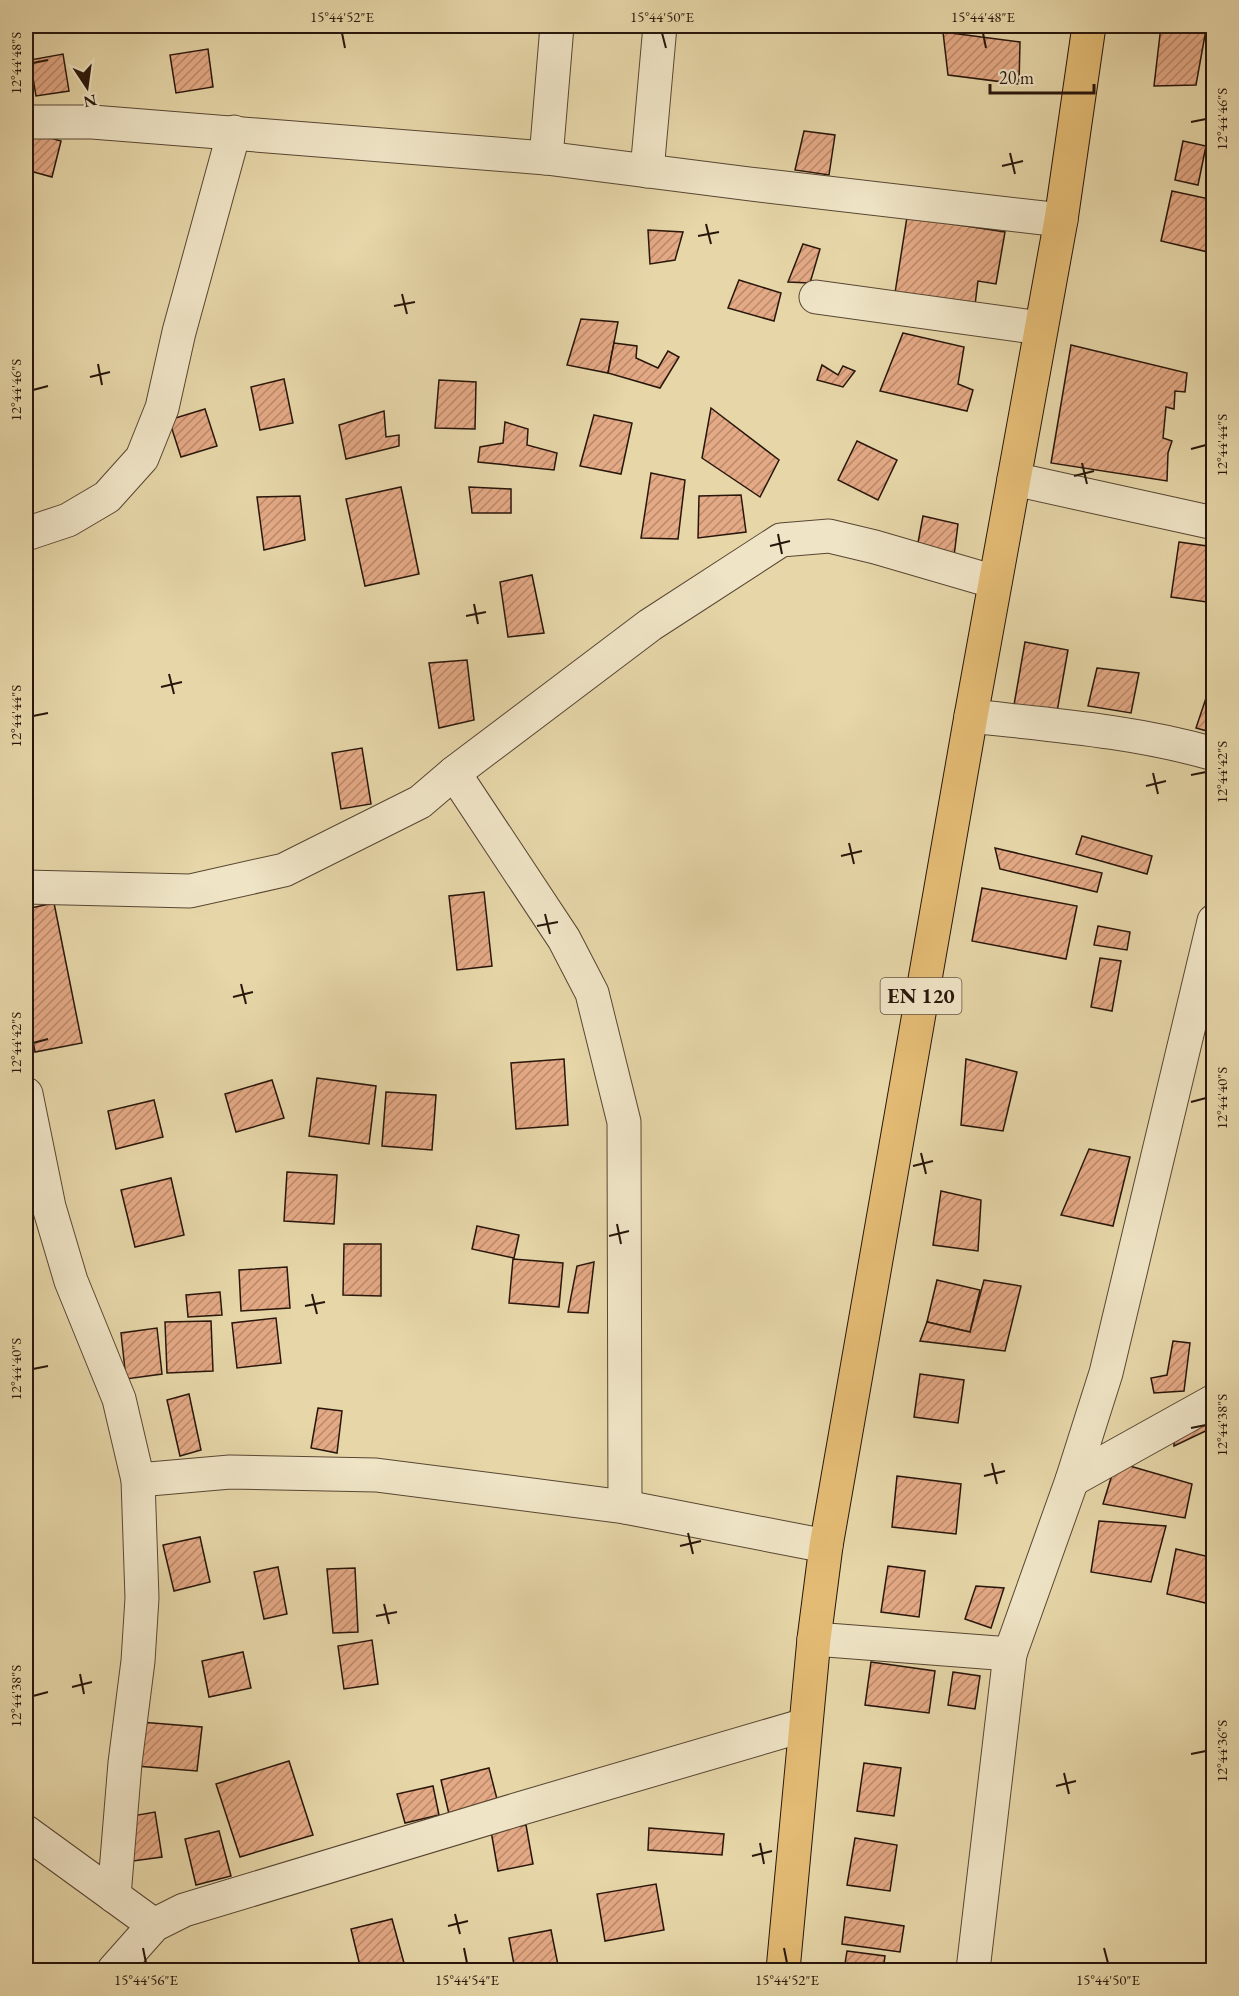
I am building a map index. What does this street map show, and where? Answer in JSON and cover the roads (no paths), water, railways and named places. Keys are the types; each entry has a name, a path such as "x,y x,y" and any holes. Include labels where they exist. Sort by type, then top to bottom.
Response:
{"main road":[{"name":"EN 120","path":"783,1971 805,1725 826,1546 970,716 1061,220 1089,26"}],"street":[{"path":"546,158 557,26"},
{"path":"647,171 660,26"},
{"path":"26,122 92,122 546,158 1061,220"},
{"path":"26,534 68,520 107,497 142,458 162,408 179,332 234,132"},
{"path":"816,297 1041,328"},
{"path":"1014,479 1214,523"},
{"path":"26,886 190,891 284,870 420,802 454,773 650,625 781,540 829,536 995,582"},
{"path":"970,716 1086,729 1165,741 1214,754"},
{"path":"454,773 564,939 592,993 624,1122 625,1507"},
{"path":"973,1971 1010,1654 1072,1480 1106,1372 1214,921"},
{"path":"26,1094 49,1207 71,1281 119,1399 138,1480 142,1598 138,1661 125,1764 114,1896"},
{"path":"26,1181 49,1207"},
{"path":"1072,1480 1214,1401"},
{"path":"138,1480 230,1472 376,1475 625,1507 826,1546"},
{"path":"814,1639 1010,1654"},
{"path":"114,1971 154,1925 184,1910 805,1725"},
{"path":"26,1832 154,1925"}]}
